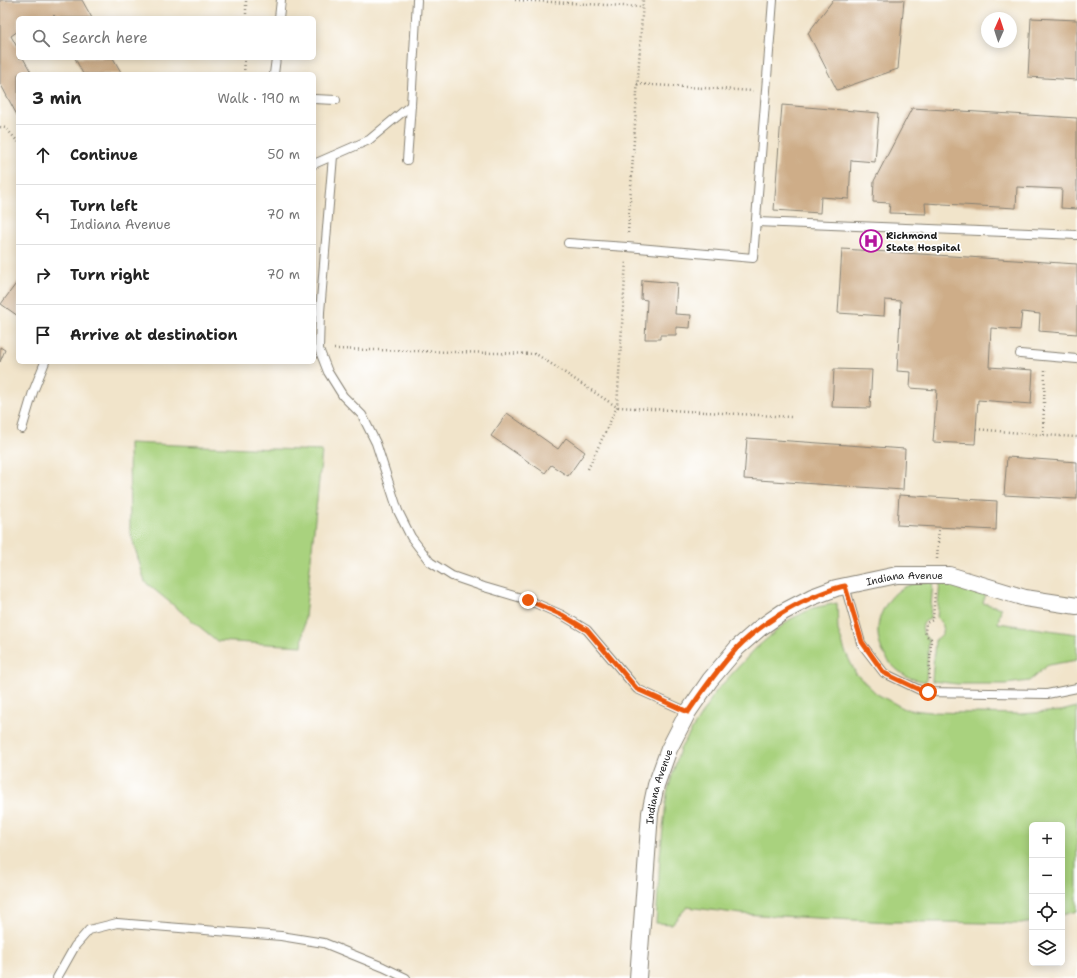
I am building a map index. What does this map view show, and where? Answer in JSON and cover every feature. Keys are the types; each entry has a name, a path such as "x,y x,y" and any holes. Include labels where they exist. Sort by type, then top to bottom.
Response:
{"street":[{"name":"Indiana Avenue","path":"638,978 650,813 656,785 669,749 688,712 710,680 737,648 760,628 783,612 812,597 836,588 897,575 948,575 1025,598 1077,606"}],"lane":[{"path":"279,16 281,0"},
{"path":"407,160 417,0"},
{"path":"568,243 634,247 753,258 773,0"},
{"path":"274,72 276,60"},
{"path":"316,99 336,100"},
{"path":"316,163 370,140 411,105"},
{"path":"333,156 320,312 319,349 328,372 343,396 362,415 376,443 398,511 411,537 430,562 452,576 484,588 528,600 562,615 587,630 637,689 688,712"},
{"path":"756,222 1077,235"},
{"path":"1020,354 1077,359"},
{"path":"22,429 33,392 44,364"},
{"path":"845,586 862,642 884,673 924,692 1047,694 1077,688"},
{"path":"57,978 75,946 89,930 118,923 281,936 324,944 383,967 406,978"}],"path":[{"path":"246,0 246,16"},
{"path":"516,0 642,7"},
{"path":"244,72 245,60"},
{"path":"637,84 766,92"},
{"path":"0,127 6,128 16,140"},
{"path":"319,349 536,354 617,407 792,417"},
{"path":"1043,435 1046,357"},
{"path":"976,429 1077,437"},
{"path":"928,692 931,639 925,632 926,623 933,620 939,527"}],"green space":[{"path":"129,443 322,451 302,646 217,641 145,582 130,531"},
{"path":"933,581 930,619 924,623 922,628 924,635 929,640 926,682 906,676 895,668 884,654 880,645 878,628 883,610 895,593 909,585"},
{"path":"940,581 951,582 986,594 983,603 1001,608 998,623 1077,634 1077,660 1048,665 1029,681 1006,684 957,684 932,681 935,640 944,630 942,624 937,618"},
{"path":"837,603 838,630 845,651 856,674 877,694 905,709 930,712 1020,714 1061,711 1077,707 1077,911 1065,914 1065,822 1029,822 1029,923 1021,924 890,922 742,914 687,907 672,924 656,923 660,856 667,793 680,749 716,691 755,649 789,620 813,608"}],"building":[{"path":"0,0 82,0 91,16 16,16 16,32 11,36 16,45 16,60 24,60 31,72 16,72 16,113 0,83"},
{"path":"833,0 904,0 898,69 837,90 808,33"},
{"path":"1031,18 1077,20 1077,80 1028,77"},
{"path":"76,60 114,60 121,72 82,72"},
{"path":"782,105 879,113 875,162 851,160 849,199 821,197 820,213 774,210"},
{"path":"912,108 1077,118 1077,209 1061,208 1062,189 1017,187 1016,208 925,203 926,214 889,213 890,203 873,202 874,181"},
{"path":"842,249 1077,264 1077,334 1039,331 1040,314 1022,312 1020,330 991,328 989,367 1033,370 1031,404 978,400 975,444 933,442 937,390 910,388 911,372 897,371 901,301 885,300 884,316 838,313"},
{"path":"642,280 677,283 675,314 691,315 690,328 676,327 676,335 660,335 660,339 645,339 647,300 641,299"},
{"path":"16,284 16,315 1,304"},
{"path":"0,347 5,350 0,362"},
{"path":"834,369 872,370 870,408 832,407"},
{"path":"507,413 558,449 566,438 585,452 568,476 551,465 545,473 491,436"},
{"path":"747,438 905,449 903,490 744,479"},
{"path":"1007,457 1077,462 1077,499 1004,495"},
{"path":"899,495 997,501 996,530 897,525"}],"place":[{"name":"Richmond State Hospital","path":"871,241"}],"route":[{"path":"528,600 562,615 587,630 637,689 688,712 710,680 737,648 760,628 783,612 812,597 845,586 862,642 884,673 924,692 928,692"}]}
